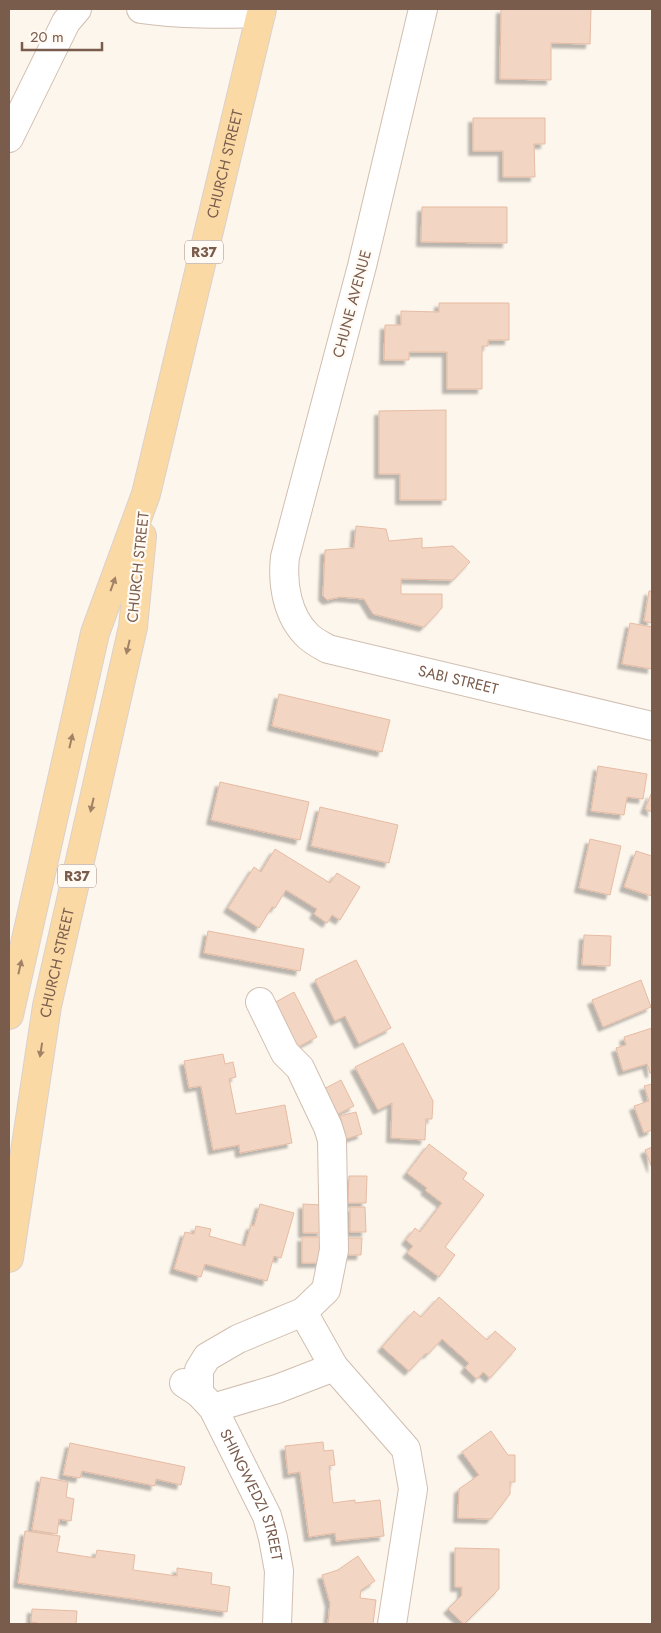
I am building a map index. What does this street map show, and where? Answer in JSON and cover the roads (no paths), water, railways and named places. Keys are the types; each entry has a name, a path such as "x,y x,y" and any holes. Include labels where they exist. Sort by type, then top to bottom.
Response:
{"main road":[{"name":"CHURCH STREET","path":"9,1015 95,633 146,494 262,11"},
{"name":"CHURCH STREET","path":"9,1258 47,1006 133,627 146,494"}],"street":[{"path":"9,138 66,22 77,9"},
{"path":"141,9 162,12 219,14 262,11"},
{"name":"CHUNE AVENUE","path":"288,599 283,576 285,557 362,266 423,9"},
{"name":"SABI STREET","path":"288,599 296,622 308,636 328,649 652,726"},
{"path":"260,1002 286,1054 300,1068 328,1127 332,1140 334,1250 326,1290 303,1312 238,1339 207,1357 199,1370 198,1394 277,1389 334,1367"},
{"path":"303,1312 334,1367 406,1449 413,1489 392,1624"},
{"name":"SHINGWEDZI STREET","path":"198,1394 267,1516 279,1571 277,1624"}]}
